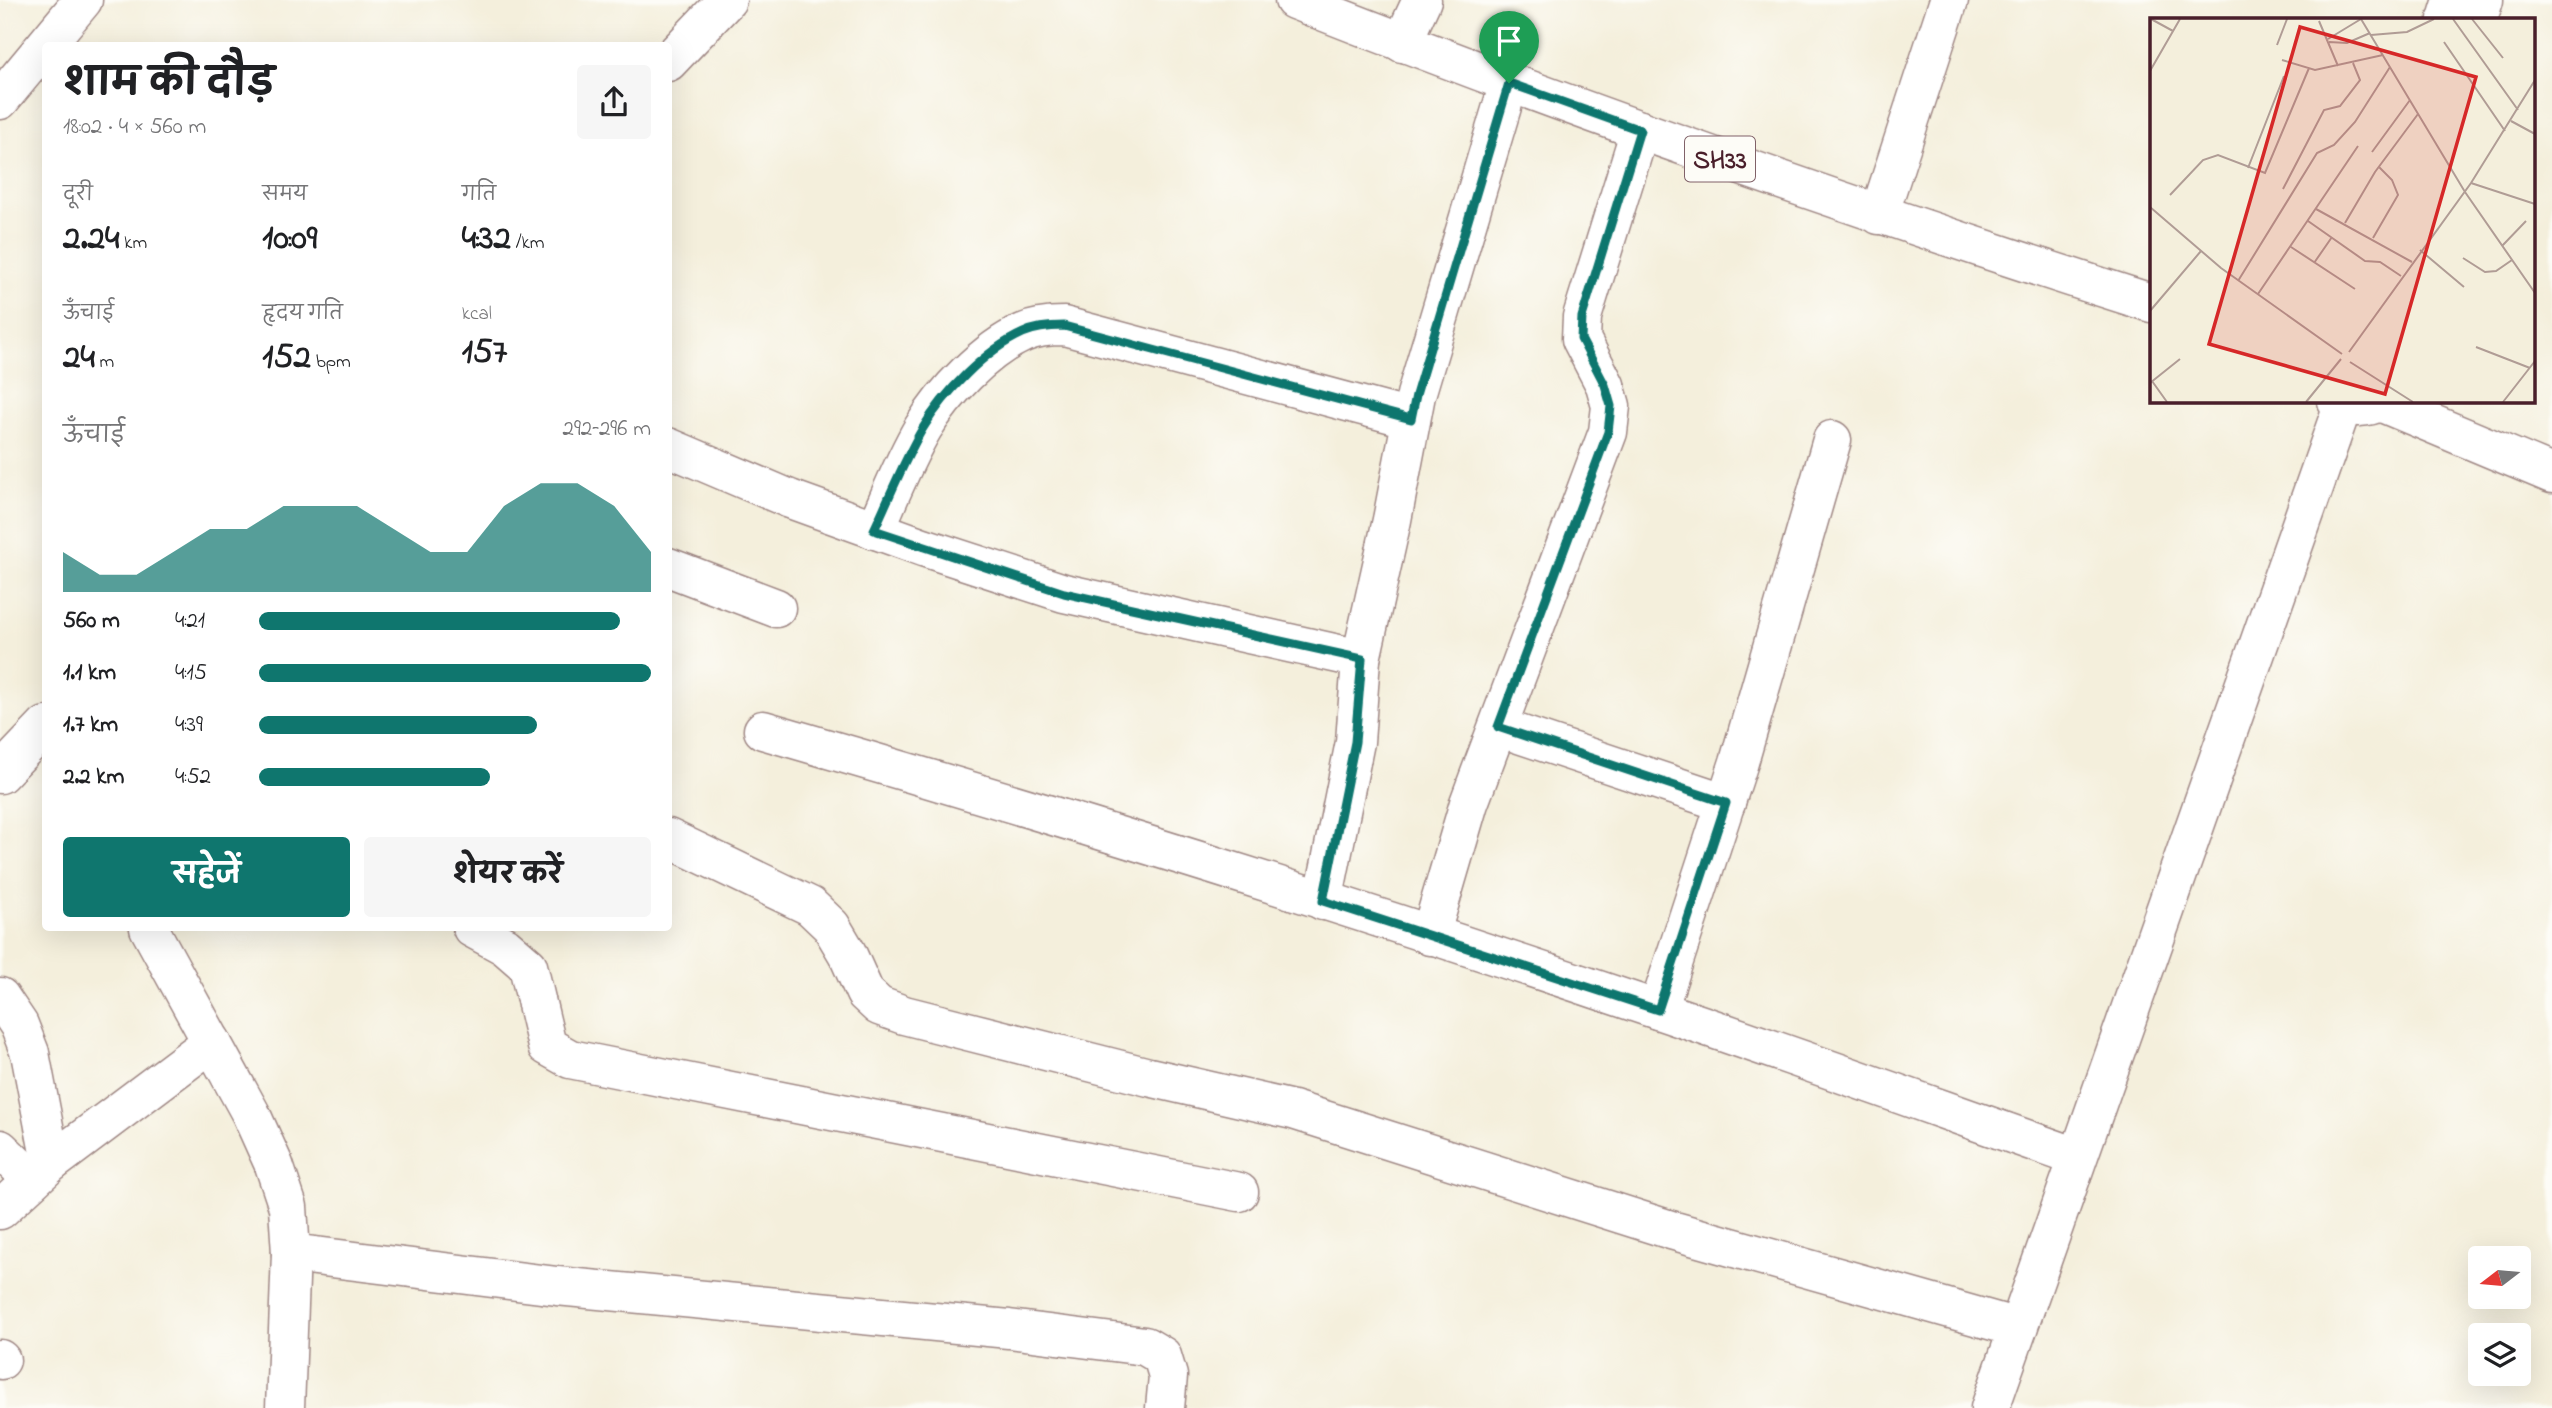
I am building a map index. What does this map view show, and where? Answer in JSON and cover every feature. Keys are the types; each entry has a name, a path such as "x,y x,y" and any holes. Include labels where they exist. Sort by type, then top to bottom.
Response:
{"street":[{"path":"48,42 83,0"},
{"path":"672,58 727,0"},
{"name":"SH33","path":"1294,0 1509,83 1879,215 2150,303"},
{"path":"1402,43 1422,0"},
{"path":"1879,215 1949,0"},
{"path":"2447,18 2453,0"},
{"path":"2479,18 2484,0"},
{"path":"0,100 42,49"},
{"path":"1323,901 1355,742 1362,659 1416,395 1509,83"},
{"path":"1430,936 1469,803 1608,432 1611,406 1605,385 1581,339 1582,317 1640,130"},
{"path":"874,530 922,429 942,401 990,353 1023,333 1046,326 1064,326 1411,419"},
{"path":"1990,1408 2340,403 2362,408 2381,402 2552,474"},
{"path":"1658,1010 1726,803 1832,440"},
{"path":"672,449 790,499 874,530 1064,593 1362,659"},
{"path":"672,568 776,608"},
{"path":"1498,727 1726,803"},
{"path":"763,730 1323,901 1658,1010 2077,1157"},
{"path":"0,774 42,738"},
{"path":"672,840 810,906 831,926 865,993 879,1006 904,1015 1149,1077 1293,1110 1671,1230 2018,1328"},
{"path":"478,931 505,946 528,966 547,1046 570,1059 1239,1192"},
{"path":"160,932 212,1042 251,1114 274,1165 288,1207 291,1253 285,1408"},
{"path":"0,997 19,1025 30,1053 42,1172"},
{"path":"0,1210 42,1172 212,1042"},
{"path":"0,1149 42,1172"},
{"path":"291,1253 557,1286 995,1328 1145,1346 1162,1356 1168,1376 1165,1408"}],"route":[{"path":"1509,83 1640,130 1582,317 1581,339 1605,385 1611,406 1608,432 1498,727 1726,803 1658,1010 1323,901 1355,742 1362,659 1064,593 874,530 922,429 942,401 990,353 1023,333 1046,326 1064,326 1411,419 1509,83"}]}
